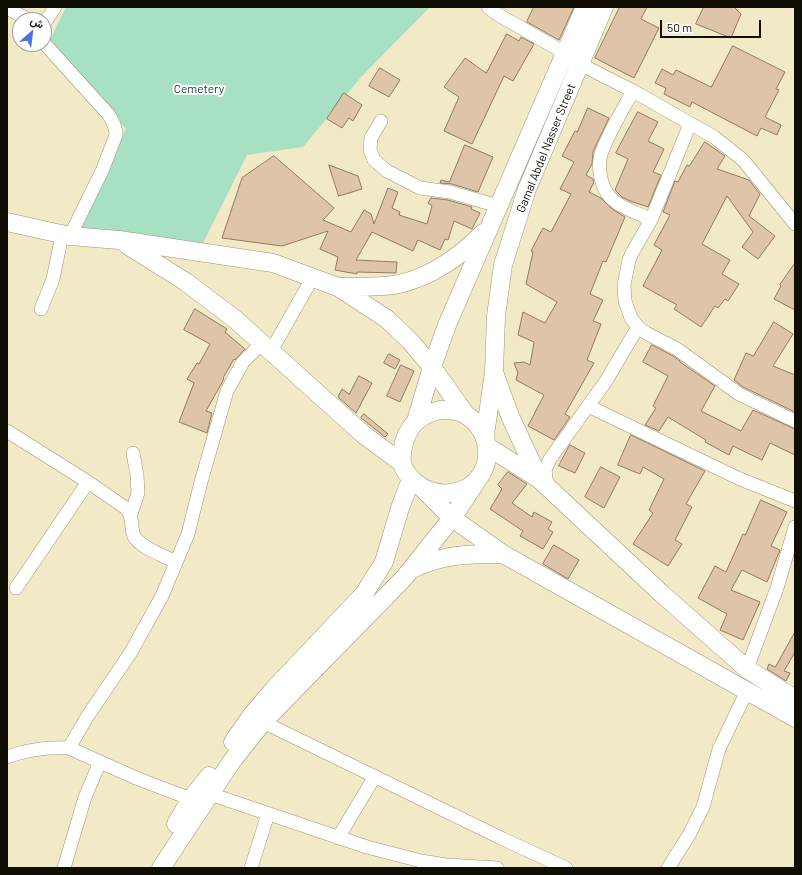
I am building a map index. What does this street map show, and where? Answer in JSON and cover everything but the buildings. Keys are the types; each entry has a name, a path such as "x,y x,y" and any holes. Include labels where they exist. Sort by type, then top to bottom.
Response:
{"main road":[{"name":"Gamal Abdel Nasser Street","path":"416,421 432,367 447,325 585,7"},
{"name":"Gamal Abdel Nasser Street","path":"486,441 494,372 496,316 503,265 527,189 604,7"},
{"path":"7,222 66,236 119,240 273,263 338,287 387,319 410,341 432,367 466,415 478,425 486,441 486,466 452,518 411,570 263,722 232,761 161,868"},
{"path":"338,287 398,284 442,268 467,249 489,227"},
{"path":"119,240 186,282 236,320 364,435 411,476 432,492 443,494 455,493 466,489 476,482"},
{"path":"494,372 510,416 543,483"},
{"path":"466,415 453,410 440,410 427,413 416,421 408,431 403,445 411,476 452,518 503,554 795,718"},
{"path":"486,441 543,483 662,594 747,669 795,699"},
{"path":"148,868 191,799 252,716 273,690 364,594 384,562 411,476"},
{"path":"411,570 426,563 448,556 503,554"}],"street":[{"path":"488,7 497,14 565,53 580,64 633,91 714,137 743,160 795,224"},
{"path":"41,309 53,279 66,236 102,171 116,135 114,123 109,115 52,52"},
{"path":"633,91 601,155 600,175 602,184 611,199 651,220"},
{"path":"381,121 371,138 370,150 374,160 387,171 420,188 450,192 498,206"},
{"path":"690,124 651,220 629,260 624,285 625,301 631,318 646,334 682,352 739,394 795,421"},
{"path":"69,748 87,717 131,652 162,596 188,534 227,391 243,362 267,347 313,277"},
{"path":"543,483 545,470 550,459 606,381 638,327"},
{"path":"588,406 740,479 795,501"},
{"path":"7,431 88,482 127,509 131,514"},
{"path":"133,453 137,475 138,493 131,514 134,536 145,547 176,562"},
{"path":"16,588 88,482"},
{"path":"747,669 777,588 795,527"},
{"path":"668,868 689,835 704,807 719,749 747,691"},
{"path":"263,722 566,868"},
{"path":"7,757 32,750 58,747 69,748 136,778 191,799"},
{"path":"64,868 85,797 100,762"},
{"path":"338,838 375,776"},
{"path":"210,794 338,838 421,861 446,867 497,868"},
{"path":"251,868 268,814"}],"green space":[{"name":"Cemetery","path":"66,7 430,7 362,76 303,147 247,155 200,249 75,230 126,129 52,42 52,36"}]}
